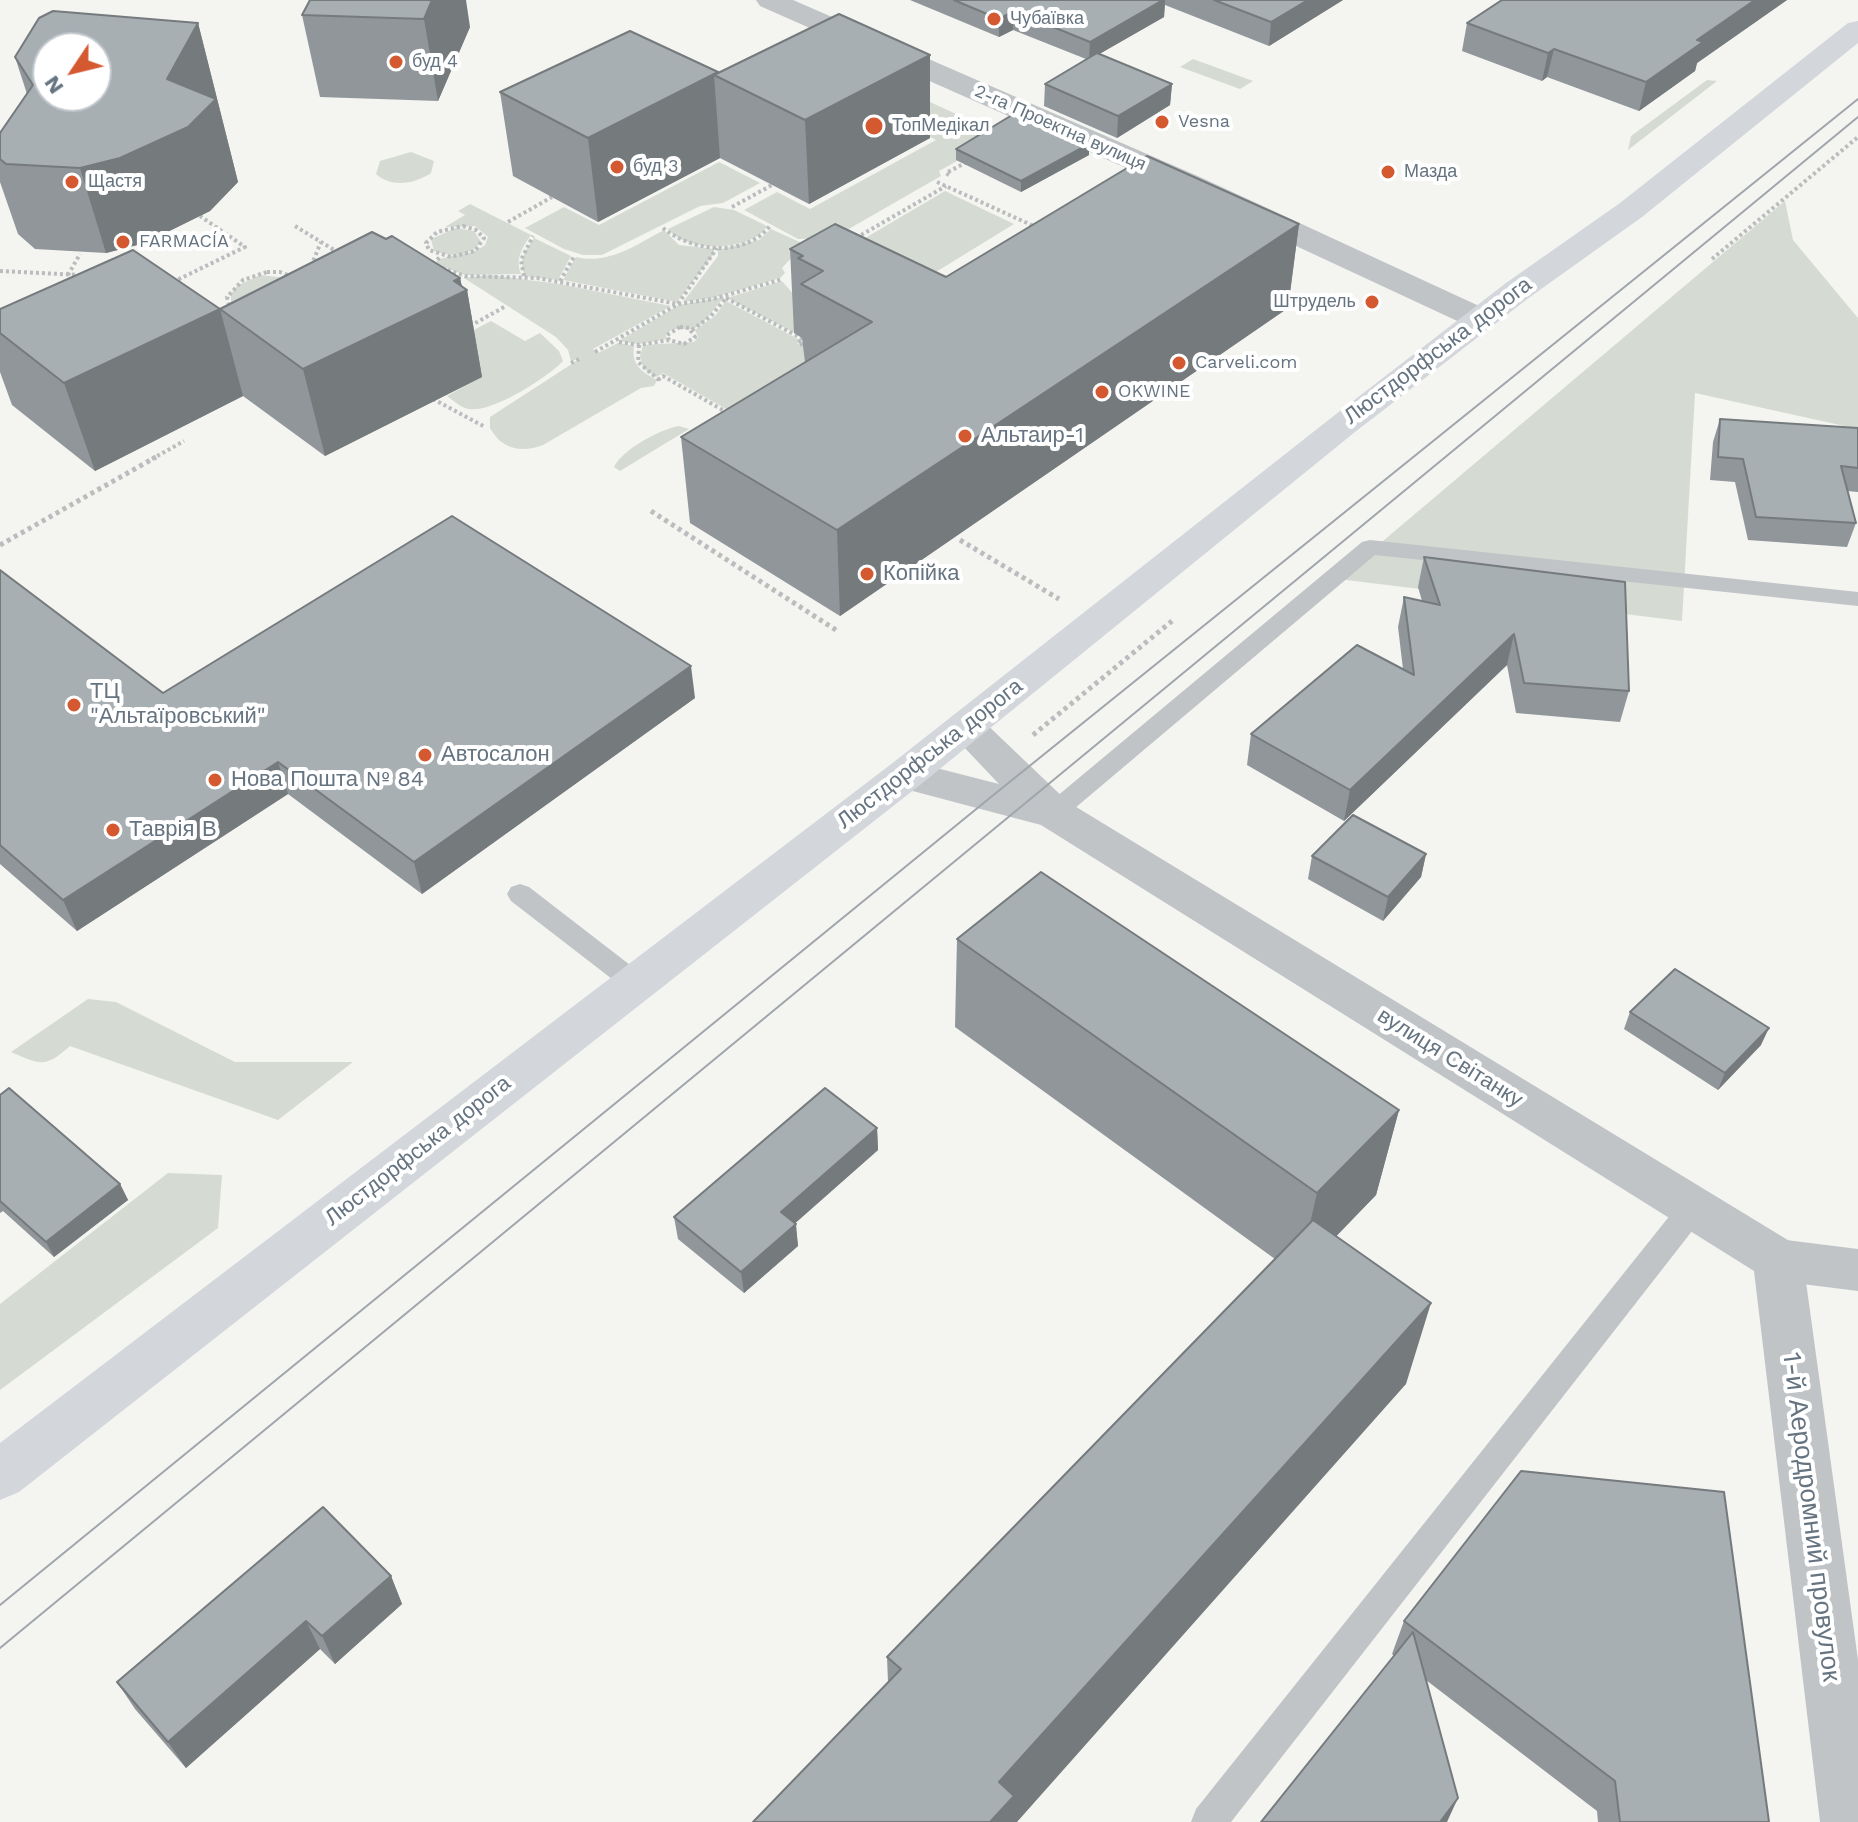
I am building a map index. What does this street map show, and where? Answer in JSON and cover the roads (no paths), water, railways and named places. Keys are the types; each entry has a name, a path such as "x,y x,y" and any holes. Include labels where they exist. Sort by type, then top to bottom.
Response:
{"main road":[{"name":"Люстдорфська дорога","path":"0,1475 905,775 1480,319 1631,210 1858,29"}],"street":[{"name":"2-га Проектна вулиця","path":"770,0 1189,184 1480,319"},
{"name":"вулиця Світанку","path":"965,727 1053,813 1778,1260 1858,1270"},
{"name":"вулиця Світанку","path":"905,775 1053,813"},
{"name":"1-й Аеродромний провулок","path":"1778,1260 1850,1822"}],"lane":[{"path":"1053,813 1370,547 1858,599"},
{"path":"520,894 634,982"},
{"path":"1209,1822 1693,1208"}],"tram line":[{"path":"0,1605 991,797 1858,99"},
{"path":"0,1648 1858,117"}],"place":[{"name":"Чубаївка","path":"994,19"},
{"name":"буд 4","path":"396,62"},
{"name":"Vesna","path":"1162,122"},
{"name":"ТопМедікал","path":"874,126"},
{"name":"буд 3","path":"617,167"},
{"name":"Мазда","path":"1388,172"},
{"name":"Щастя","path":"72,182"},
{"name":"FARMACÍA","path":"123,242"},
{"name":"Штрудель","path":"1372,302"},
{"name":"Carveli.com","path":"1179,363"},
{"name":"OKWINE","path":"1102,392"},
{"name":"Альтаир-1","path":"965,436"},
{"name":"Копійка","path":"867,574"},
{"name":"ТЦ \"Альтаїровський\"","path":"74,705"},
{"name":"Автосалон","path":"425,755"},
{"name":"Нова Пошта № 84","path":"215,780"},
{"name":"Таврія В","path":"113,830"}]}
